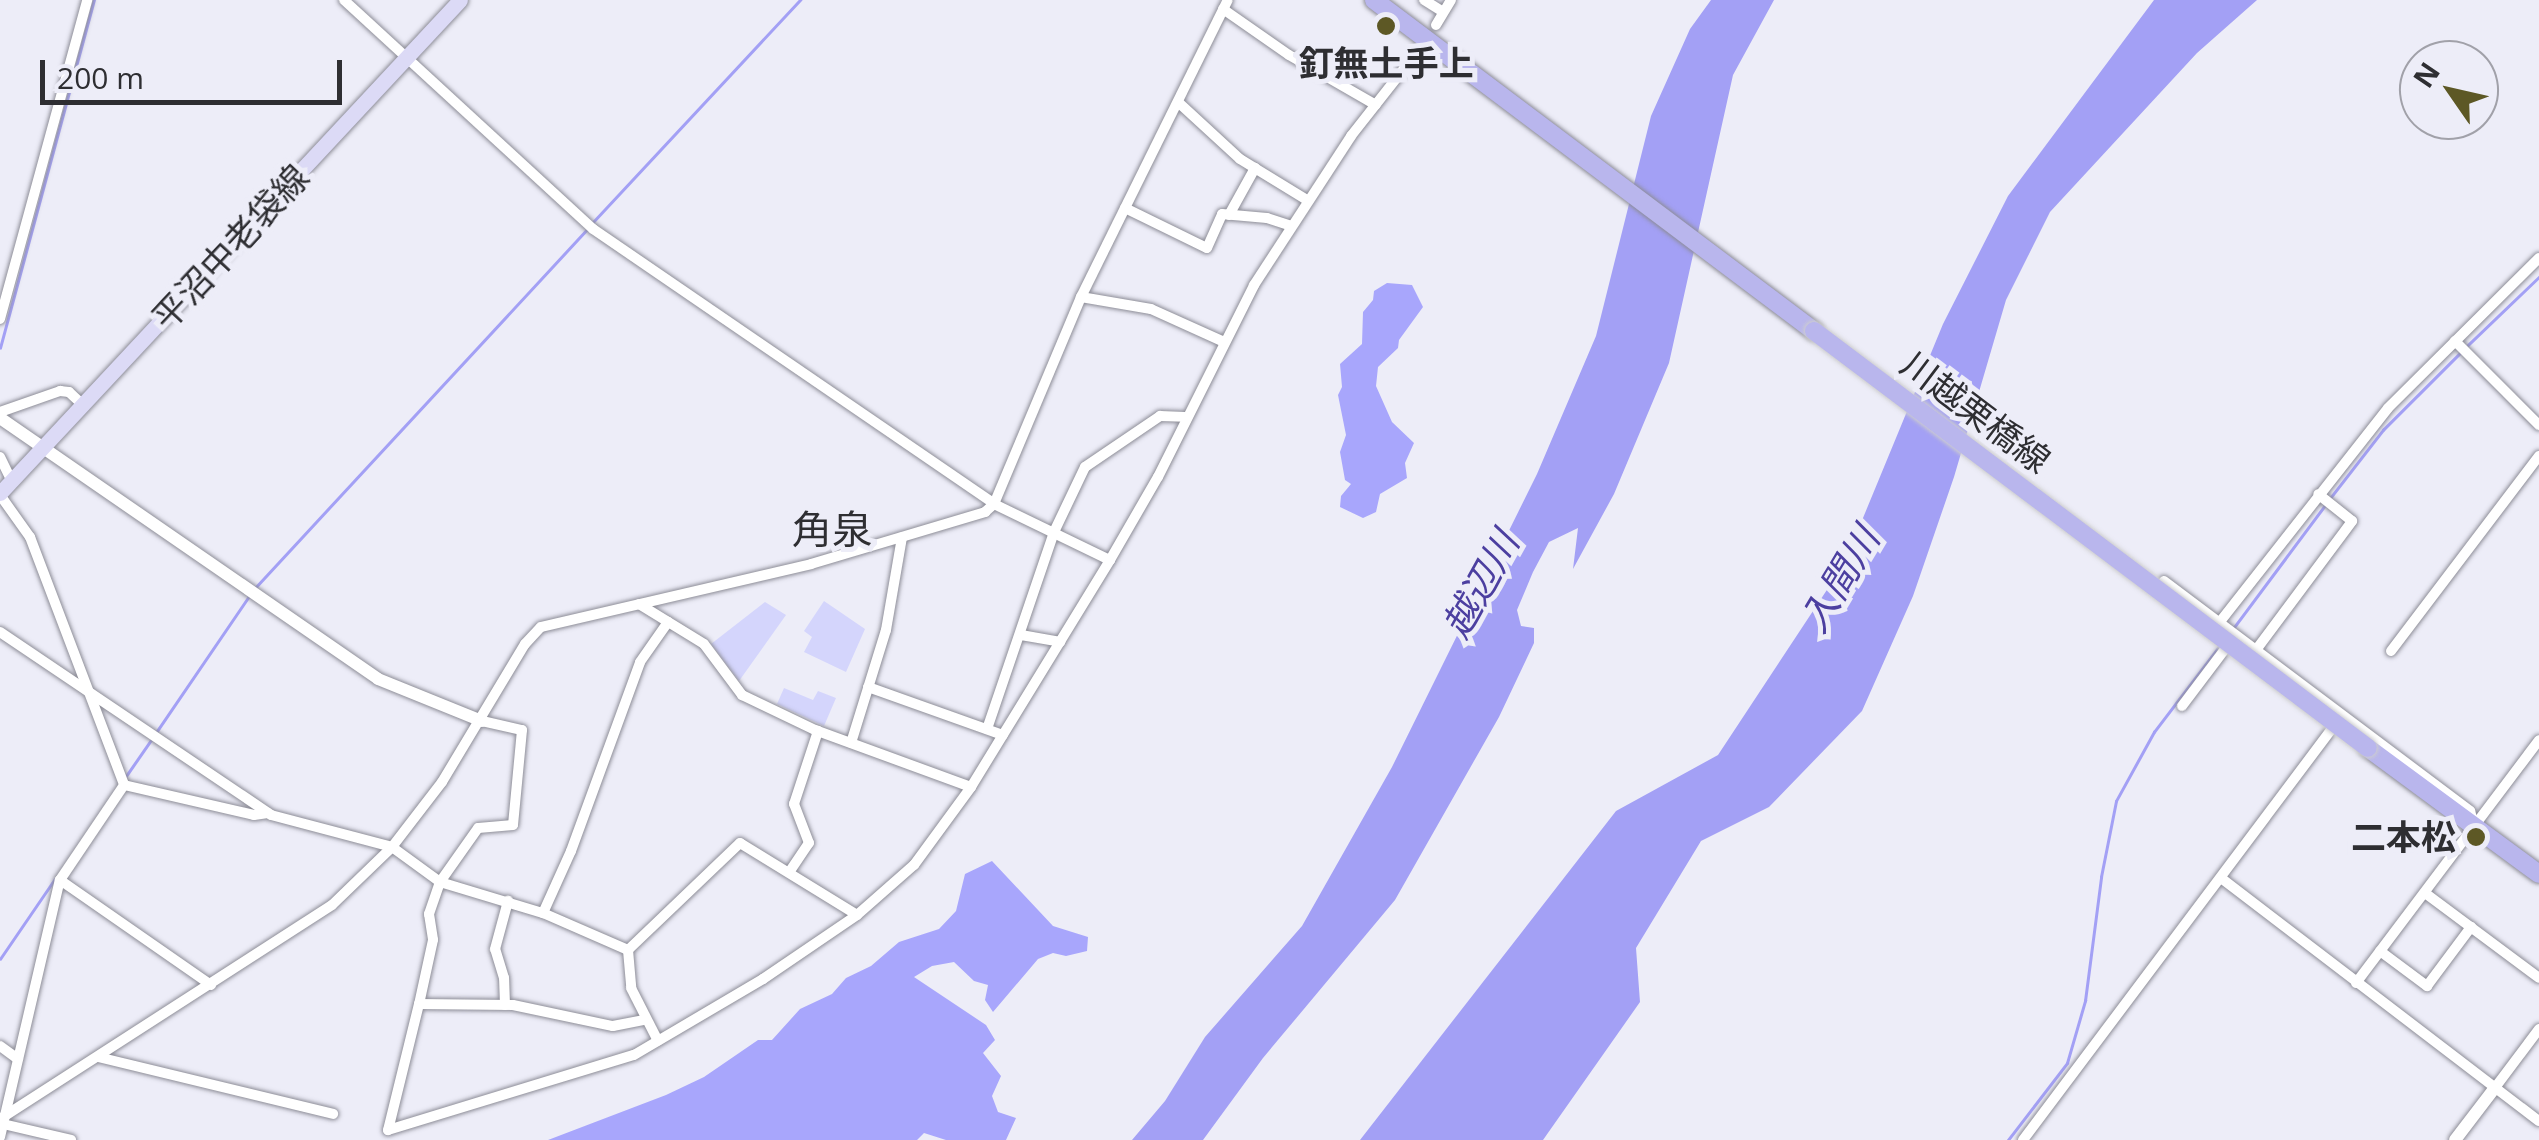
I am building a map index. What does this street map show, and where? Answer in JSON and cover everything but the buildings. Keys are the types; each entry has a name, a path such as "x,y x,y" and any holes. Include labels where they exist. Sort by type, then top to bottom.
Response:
{"main road":[{"name":"平沼中老袋線","path":"4,490 460,0"},
{"name":"川越栗橋線","path":"1374,0 2539,874"}],"street":[{"path":"0,319 86,0"},
{"path":"344,0 593,229 994,504 1110,560"},
{"path":"1424,0 1443,12"},
{"path":"1436,24 1451,0"},
{"path":"3,1120 318,915 392,847 482,720 532,634 638,604 812,564 985,512 994,504 1081,297 1226,4 1289,55 1376,105"},
{"path":"84,406 69,392 60,390 0,415 43,449 378,679 482,720 522,730 513,825 478,828 440,882 429,914 432,940 388,1130 634,1055 763,979 857,915 914,865 971,787 1110,560 1158,477 1224,342 1307,200 1418,51"},
{"path":"1178,102 1255,168 1307,200"},
{"path":"1229,215 1255,168"},
{"path":"1125,208 1208,248 1222,214 1268,218 1291,226"},
{"path":"2219,623 2388,408 2539,258"},
{"path":"1081,297 1150,308 1224,342"},
{"path":"2455,341 2539,425"},
{"path":"987,729 1054,532 1090,461 1160,416 1185,417"},
{"path":"2391,651 2539,456"},
{"path":"1,461 4,490 30,537 124,785"},
{"path":"2256,650 2352,521 2318,494"},
{"path":"851,743 886,630 902,536"},
{"path":"2164,581 2470,811 2474,826"},
{"path":"638,604 704,644 742,694 818,732 971,787"},
{"path":"542,913 571,850 640,662 668,622"},
{"path":"0,632 268,813 392,847 440,882 542,913 628,950"},
{"path":"1021,635 1060,642"},
{"path":"2182,706 2236,636"},
{"path":"2275,664 2282,692 2456,823 2474,826"},
{"path":"868,686 1003,735"},
{"path":"2024,1140 2331,730"},
{"path":"790,871 809,843 794,804 818,732"},
{"path":"2356,983 2539,740"},
{"path":"124,785 254,815 268,813"},
{"path":"0,1137 60,880 124,785"},
{"path":"628,950 740,843 857,915"},
{"path":"2221,878 2539,1121"},
{"path":"60,880 211,986"},
{"path":"2425,893 2539,978"},
{"path":"505,1005 504,978 494,949 508,901"},
{"path":"2380,951 2426,986 2471,927"},
{"path":"628,950 631,988 658,1041"},
{"path":"419,1004 505,1005 613,1026 644,1020"},
{"path":"2455,1140 2539,1029"},
{"path":"0,1046 18,1059"},
{"path":"98,1057 332,1114"},
{"path":"3,1120 71,1140"}],"shaded area":[{"path":"1387,283 1412,285 1423,307 1399,340 1398,348 1378,367 1376,386 1392,422 1414,443 1405,463 1407,478 1380,494 1376,512 1363,518 1340,507 1341,496 1351,484 1345,480 1340,452 1346,435 1338,395 1342,387 1340,364 1362,344 1363,312 1373,300 1374,291"},
{"path":"824,601 865,629 846,672 804,652 812,637 804,631"},
{"path":"765,602 786,615 739,681 711,644"},
{"path":"784,688 813,700 818,691 836,698 824,726 777,704"},
{"path":"992,861 1053,926 1088,937 1087,951 1066,956 1053,953 1038,959 993,1012 985,1000 988,985 974,981 954,962 932,966 914,977 986,1025 995,1040 983,1053 1001,1076 992,1096 998,1112 1016,1118 1006,1140 946,1140 924,1133 917,1140 548,1140 666,1095 704,1077 758,1040 772,1040 800,1009 832,994 846,978 871,966 899,942 939,929 956,911 965,874"}],"water":[{"path":"1711,0 1774,0 1733,75 1669,363 1614,494 1573,569 1578,528 1549,542 1517,610 1521,626 1534,628 1534,643 1499,717 1395,900 1263,1058 1203,1140 1132,1140 1165,1101 1205,1037 1302,926 1392,767 1537,474 1596,336 1651,116 1690,29"},
{"name":"入間川","path":"2154,0 2257,0 2197,53 2050,212 2006,300 1954,477 1913,596 1862,711 1769,807 1701,841 1636,948 1640,1002 1543,1140 1360,1140 1616,811 1718,755 1844,564 1943,324 2008,196"}],"waterway":[{"path":"0,348 94,0"},
{"path":"593,222 800,0"},
{"path":"254,589 588,228"},
{"path":"2468,345 2539,277"},
{"path":"2331,497 2383,430 2462,351"},
{"path":"2232,630 2326,504"},
{"path":"155,734 249,596"},
{"path":"2008,1140 2067,1063 2085,1001 2101,877 2116,801 2154,732 2218,648"},
{"path":"124,779 151,740"},
{"path":"0,959 54,880"}],"place":[{"name":"釘無土手上","path":"1386,26"},
{"name":"二本松","path":"2476,837"}],"district":[{"name":"角泉","path":"832,529"}],"water label":[{"name":"越辺川","path":"1480,584"}]}
